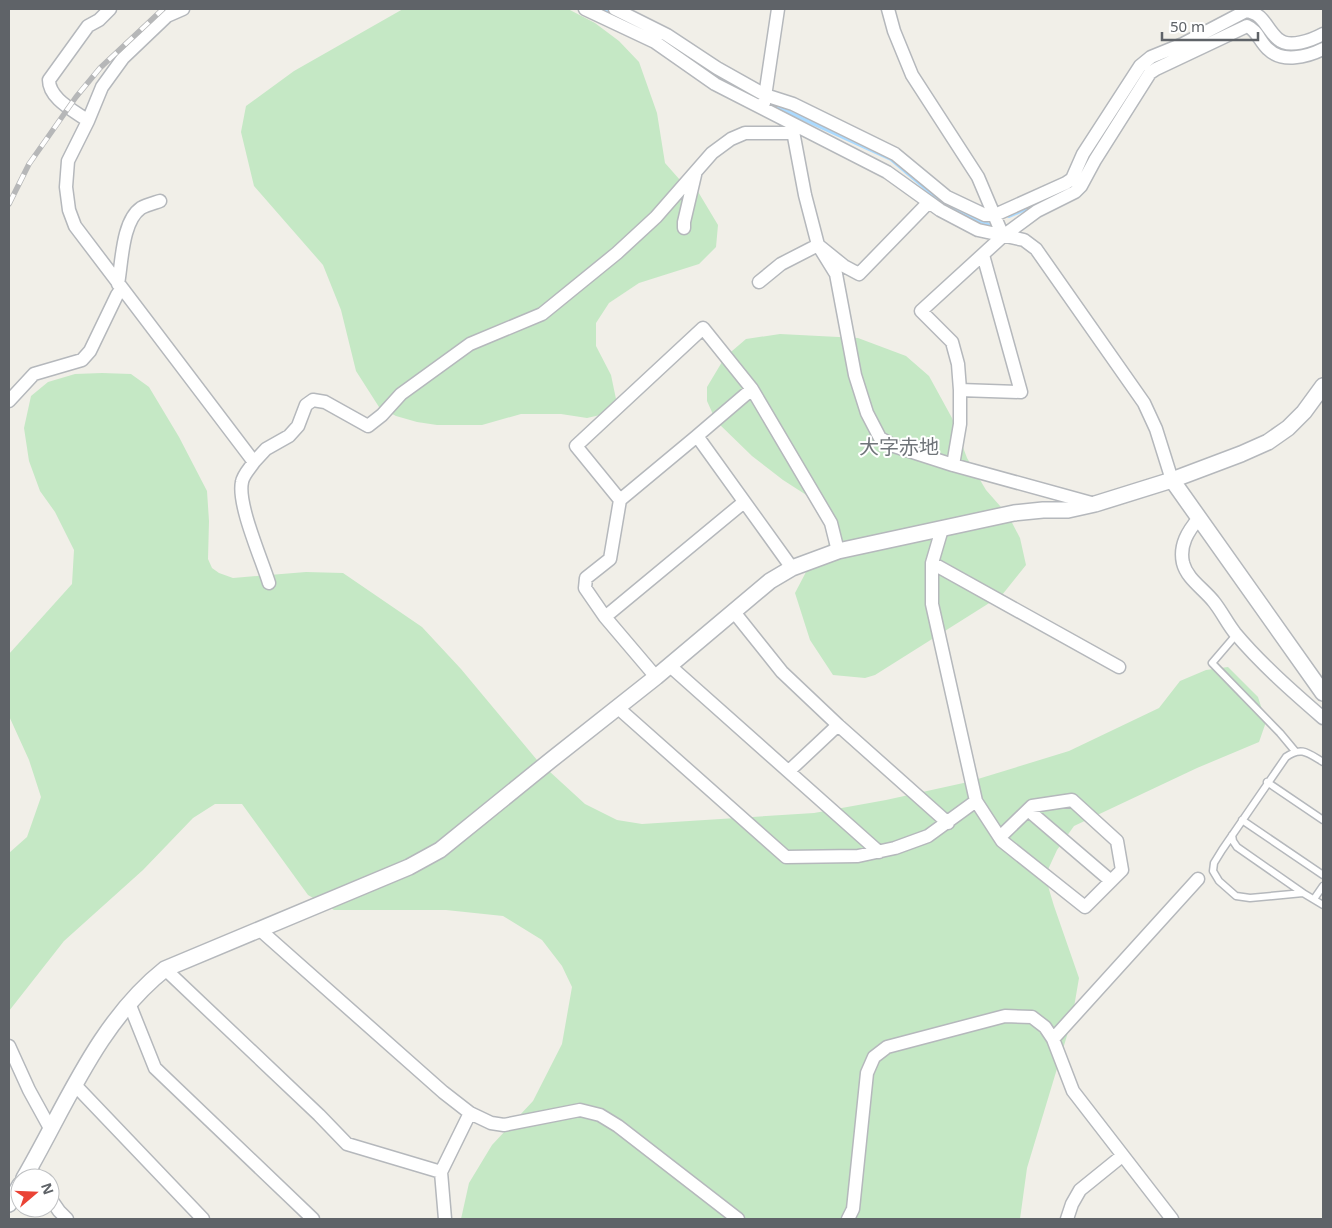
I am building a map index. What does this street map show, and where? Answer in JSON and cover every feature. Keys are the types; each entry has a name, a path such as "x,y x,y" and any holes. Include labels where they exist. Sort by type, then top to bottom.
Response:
{"street":[{"path":"88,121 57,98 51,89 49,80 88,26 99,20 110,9"},
{"path":"183,9 167,16 123,58 102,87 68,161 66,187 68,210 75,226 254,462"},
{"path":"584,9 655,42 715,84 764,101 793,104 895,154 948,197 985,215 995,215 1072,179 1083,154 1119,98 1140,66 1151,57 1183,44 1246,11 1258,15 1278,40 1287,43 1307,42 1318,45"},
{"path":"615,9 667,35 717,68 764,101 792,129 805,195 818,245 836,274 854,375 867,414 880,438 894,446 953,465 1095,504"},
{"path":"764,101 778,9"},
{"path":"888,9 894,31 912,75 978,178 1003,236"},
{"path":"953,465 960,424 958,364 952,342 921,311 1003,236 1037,211 1075,192 1081,186 1094,160 1150,74 1156,69 1247,26 1252,28 1268,50 1274,54 1286,57 1300,57 1318,45"},
{"path":"269,583 246,514 241,494 242,481 254,462 266,449 289,436 298,426 306,405 313,400 325,402 368,426 382,416 401,394 470,344 542,314 617,253 656,217 712,153 731,139 745,133 792,129 819,136 887,172 940,210 978,230 1024,240 1036,248 1144,403 1156,429 1172,480 1323,693"},
{"path":"684,228 695,172"},
{"path":"9,401 34,374 82,360 90,351 120,286 126,231 132,216 142,208 160,201"},
{"path":"818,245 844,266 859,274 929,202"},
{"path":"759,282 781,264 818,245"},
{"path":"960,390 1021,392 983,255"},
{"path":"620,500 576,446 703,328 752,389 831,523 838,552"},
{"path":"33,1168 75,1085 103,1038 129,1003 149,982 165,969 409,867 440,850 670,666 770,581 792,568 838,552 1014,513 1068,510 1095,504 1172,480 1268,442 1288,428 1304,412 1323,386"},
{"path":"656,677 606,617 585,588 586,578 610,559 620,500 752,389"},
{"path":"697,436 792,568"},
{"path":"606,617 744,502"},
{"path":"1199,518 1186,536 1182,550 1183,564 1191,577 1214,602 1236,635 1287,687 1323,718"},
{"path":"942,529 932,563 932,604 976,801 1002,841 1085,907 1122,870 1117,841 1072,800 1032,806 1000,837"},
{"path":"932,563 1119,667"},
{"path":"734,612 782,672 838,725 948,823"},
{"path":"670,666 879,852"},
{"path":"617,707 786,857 858,856 879,852 928,836 976,801"},
{"path":"789,771 838,725"},
{"path":"1028,810 1111,881"},
{"path":"1053,1039 1198,879"},
{"path":"259,929 443,1092 470,1113 491,1124 504,1125 580,1110 600,1115 618,1126 738,1219"},
{"path":"165,969 347,1144 441,1172"},
{"path":"129,1003 155,1068 313,1219"},
{"path":"848,1219 853,1209 866,1073 874,1057 887,1047 1005,1016 1032,1017 1045,1027 1053,1039 1074,1091 1172,1219"},
{"path":"9,1046 28,1090 52,1130"},
{"path":"75,1085 203,1219"},
{"path":"445,1219 441,1172 470,1113"},
{"path":"1067,1219 1072,1204 1080,1190 1122,1156"}],"lane":[{"path":"1236,635 1212,663 1295,751"},
{"path":"1303,893 1250,898 1236,896 1219,881 1213,871 1214,863 1267,782 1286,758 1295,751 1302,751 1323,762"},
{"path":"1267,782 1323,820"},
{"path":"1242,820 1323,875"},
{"path":"1232,834 1233,841 1237,847 1323,905"},
{"path":"1314,899 1323,886"}],"green space":[{"path":"403,9 568,9 595,23 619,41 639,62 657,113 665,163 680,180 697,190 718,225 716,247 699,264 639,283 609,303 596,323 596,346 611,375 616,399 609,413 587,418 561,414 521,414 482,425 437,425 396,416 379,407 356,371 341,310 323,265 254,186 241,132 246,106 294,71"},
{"path":"780,334 858,338 906,356 929,376 952,418 967,458 986,490 1008,515 1020,538 1026,565 1002,595 875,675 865,678 833,675 810,640 795,593 806,572 824,552 834,535 811,498 783,480 752,456 716,421 707,401 707,387 725,357 746,339"},
{"path":"75,374 131,374 149,387 179,437 207,491 209,521 208,559 212,568 219,573 233,578 306,572 343,573 422,627 461,669 537,760 585,804 617,820 642,824 814,813 968,782 1069,751 1159,708 1180,681 1206,670 1228,667 1258,697 1266,722 1259,742 1197,768 1074,826 1057,850 1045,876 1079,978 1072,1019 1027,1168 1020,1219 461,1219 469,1183 492,1145 533,1101 562,1044 572,987 562,966 542,940 503,916 446,910 334,910 308,895 242,804 215,804 193,818 143,870 64,941 9,1011 9,853 27,837 41,797 29,760 9,716 9,654 72,584 74,550 55,512 40,491 29,461 24,428 31,396 48,382"}],"waterway":[{"path":"601,9 621,19"},
{"path":"1241,23 1246,20 1256,22 1275,48"},
{"path":"1281,50 1304,50"},
{"path":"683,54 721,79 756,98"},
{"path":"775,106 891,159 943,203 989,225"},
{"path":"1009,216 1046,200"}],"railway":[{"path":"9,204 29,164 76,97 100,68 163,9"}],"district":[{"name":"大字赤地","path":"899,446"}]}
